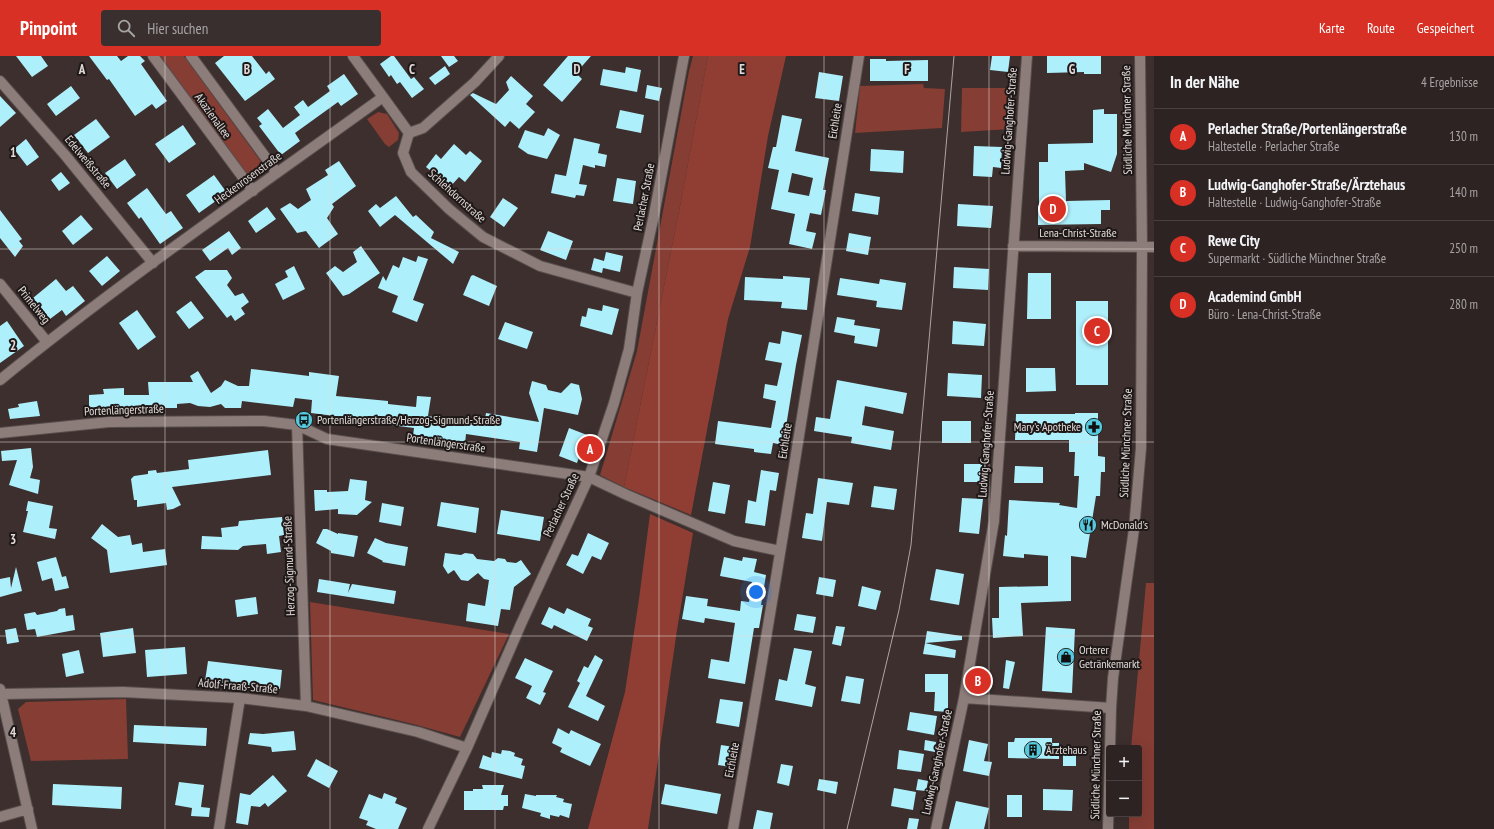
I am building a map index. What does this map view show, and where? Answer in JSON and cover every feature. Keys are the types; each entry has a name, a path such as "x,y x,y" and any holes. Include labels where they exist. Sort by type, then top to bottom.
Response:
{"street":[{"name":"Akazienallee","path":"153,56 253,191"},
{"name":"Akazienallee","path":"191,56 277,173"},
{"path":"353,56 409,133 423,128 474,82 499,56"},
{"name":"Perlacher Straße","path":"428,829 467,748 589,477 614,403 628,349 637,293 654,215 684,56"},
{"name":"Eichleite","path":"733,829 755,706 859,56"},
{"name":"Ludwig-Ganghofer-Straße","path":"936,829 964,698 994,521 1027,56"},
{"name":"Südliche Münchner Straße","path":"1108,829 1113,678 1134,529 1141,448 1142,246 1140,56"},
{"name":"Edelweißstraße","path":"0,81 66,155 154,263"},
{"name":"Heckenrosenstraße","path":"0,380 47,342 154,263 383,98"},
{"name":"Schlehdornstraße","path":"409,133 403,153 411,172 449,210 483,237 540,266 637,293"},
{"name":"Lena-Christ-Straße","path":"1013,246 1154,247"},
{"name":"Primelweg","path":"0,284 47,342"},
{"name":"Portenlängerstraße","path":"0,433 109,422 264,421 298,425 327,439 589,477 627,496 734,541 780,551"},
{"name":"Herzog-Sigmund-Straße","path":"298,425 306,706"},
{"path":"1,691 32,829"},
{"name":"Adolf-Fraaß-Straße","path":"1,691 123,692 240,698 306,706 418,732 467,748"},
{"path":"219,829 240,698"},
{"path":"964,698 1111,708"},
{"path":"0,817 28,809"}],"shaded area":[{"path":"160,56 184,56 265,167 260,178 251,178 248,176"},
{"path":"693,56 708,56 681,201 624,487 600,475 637,351"},
{"path":"708,56 786,56 768,136 750,247 728,319 691,515 624,487 681,201"},
{"path":"923,84 924,88 945,89 942,128 855,133 860,86"},
{"path":"962,88 1014,88 1011,129 961,132"},
{"path":"378,112 387,114 399,133 398,140 389,147 385,144 367,119"},
{"path":"650,514 693,533 677,630 648,829 588,829 625,692"},
{"path":"1146,583 1154,583 1154,829 1129,829 1129,817 1142,817 1142,745 1131,745"},
{"path":"310,602 509,634 460,737 313,700"},
{"path":"126,699 128,759 31,761 18,709 26,702"}],"building":[{"path":"16,56 41,56 48,66 32,77"},
{"path":"89,56 117,56 121,61 128,56 140,56 145,61 141,64 167,101 156,109 152,104 135,116 109,79 107,80"},
{"path":"224,56 252,56 266,74 269,71 275,79 245,101 215,63"},
{"path":"391,56 394,56 411,79 414,77 424,89 412,98 400,82 397,84 391,75 389,77 380,64"},
{"path":"441,56 454,56 458,61 449,67"},
{"path":"568,56 591,56 576,73 582,79 562,102 543,85"},
{"path":"992,56 1010,56 1008,72 990,70"},
{"path":"1047,56 1101,56 1101,74 1084,74 1084,72 1047,73"},
{"path":"870,59 886,59 886,61 928,60 928,81 870,81"},
{"path":"445,66 450,74 435,85 429,78"},
{"path":"626,67 641,70 637,92 600,85 603,69 625,73"},
{"path":"819,72 843,76 839,101 815,98"},
{"path":"344,74 358,94 341,106 338,102 295,133 300,141 281,155 259,126 262,124 257,118 268,109 283,128 300,115 294,107 303,100 308,107 330,91 327,86"},
{"path":"511,76 533,96 526,104 535,112 519,129 510,121 505,127 470,95 473,93 496,104 509,90 506,82"},
{"path":"647,85 662,88 659,101 645,98"},
{"path":"71,86 80,98 56,116 47,104"},
{"path":"0,96 16,113 0,127"},
{"path":"1104,109 1104,114 1117,114 1117,154 1111,172 1084,163 1084,170 1065,171 1066,201 1110,200 1110,210 1101,210 1101,224 1038,225 1039,162 1048,162 1048,144 1093,143 1093,110"},
{"path":"620,110 644,115 641,133 616,128"},
{"path":"782,115 802,119 795,151 829,158 823,190 826,190 821,215 810,213 806,231 816,233 812,249 789,244 795,214 771,209 779,170 768,168 773,147 776,147","holes":["792,173 813,178 809,196 788,192"]},
{"path":"96,119 110,137 88,153 74,135"},
{"path":"183,125 196,144 169,163 155,144"},
{"path":"548,128 560,135 547,159 528,154 518,147 525,130 544,136"},
{"path":"574,138 600,144 598,153 607,155 605,167 595,165 595,168 583,165 579,184 587,185 584,196 576,195 575,198 551,193 555,174 566,176"},
{"path":"26,139 39,157 27,166 14,149"},
{"path":"454,144 466,155 470,151 482,161 465,182 459,177 450,187 426,167 436,154 441,159"},
{"path":"974,146 1002,147 1001,168 993,167 992,177 973,176"},
{"path":"871,149 904,151 903,173 870,171"},
{"path":"125,159 136,175 117,189 105,173"},
{"path":"339,161 356,186 332,204 334,207 327,218 338,234 319,248 306,231 297,233 280,209 290,203 298,209 311,200 306,189 328,175 325,170"},
{"path":"61,172 70,183 59,191 51,180"},
{"path":"214,175 227,193 199,213 186,195"},
{"path":"617,178 636,181 633,204 613,201"},
{"path":"147,188 166,214 171,211 183,228 160,244 141,217 139,219 127,203"},
{"path":"855,193 880,197 878,215 852,211"},
{"path":"396,196 413,217 416,215 434,232 431,238 459,252 453,264 395,215 380,227 368,211 376,204 380,208"},
{"path":"503,198 518,208 504,227 490,217"},
{"path":"958,204 993,206 991,228 957,226"},
{"path":"267,207 276,219 256,233 248,221"},
{"path":"0,210 22,239 19,241 23,246 15,257 0,238"},
{"path":"81,215 93,229 73,245 62,231"},
{"path":"229,231 241,248 232,255 228,248 210,261 202,250"},
{"path":"548,231 573,241 566,260 540,250"},
{"path":"849,233 871,237 868,255 846,251"},
{"path":"361,246 380,273 349,294 343,296 326,273 335,266 343,272 357,262 353,252"},
{"path":"606,252 623,256 620,272 603,268 602,273 591,270 594,258 604,261"},
{"path":"107,256 120,271 102,286 89,271"},
{"path":"418,256 428,259 413,300 424,304 417,322 392,312 398,296 378,288 383,276 386,281 393,265 399,268 403,257 416,262"},
{"path":"294,266 305,289 283,300 275,284 288,277 285,271"},
{"path":"954,267 989,269 988,290 953,288"},
{"path":"205,270 227,270 232,278 227,285 235,296 243,293 249,302 241,308 245,314 235,321 231,315 227,318 195,277"},
{"path":"1028,273 1051,273 1051,319 1027,319"},
{"path":"473,275 497,286 489,306 463,295 471,276"},
{"path":"783,276 810,278 807,310 781,308 782,302 744,300 745,277 783,279"},
{"path":"840,278 879,284 880,279 906,283 902,310 876,307 877,301 837,295"},
{"path":"56,279 66,291 73,286 85,301 66,316 62,310 50,319 33,298"},
{"path":"191,301 204,318 189,329 176,312"},
{"path":"1076,301 1108,301 1108,385 1076,385"},
{"path":"603,305 619,309 612,335 580,326 582,316 586,317 588,308 602,311"},
{"path":"137,310 156,337 138,350 119,323"},
{"path":"837,317 855,320 854,325 880,329 877,347 854,343 855,336 834,332"},
{"path":"7,321 24,346 0,363 0,326"},
{"path":"953,321 986,324 984,346 952,344"},
{"path":"505,322 533,332 527,349 498,339"},
{"path":"782,331 802,335 783,445 773,443 771,454 754,452 754,449 715,444 718,421 771,428 776,401 763,398 765,384 777,386 782,363 765,360 769,342 780,344"},
{"path":"1026,368 1055,368 1056,391 1026,392"},
{"path":"251,369 309,376 309,372 339,376 336,396 388,401 388,404 416,407 417,396 431,397 428,416 484,424 486,413 539,422 529,393 532,381 546,385 548,390 561,393 571,383 579,385 582,399 578,415 544,408 537,452 519,449 520,442 466,434 465,444 413,436 414,428 311,413 312,400 295,398 293,407 242,401 241,408 225,408 221,404 210,407 198,406 190,403 177,404 177,408 89,408 89,395 104,394 103,389 124,388 124,395 149,395 148,382 193,382 190,376 198,371 211,393 221,386 225,380 238,386 249,386"},
{"path":"948,373 982,375 981,398 947,396"},
{"path":"837,380 907,393 903,414 865,406 862,425 894,431 891,450 851,443 852,437 814,431 816,417 830,419"},
{"path":"37,401 40,416 10,419 8,409 19,407 18,404"},
{"path":"1098,413 1098,456 1105,457 1105,472 1101,472 1100,496 1096,496 1086,558 1071,556 1071,601 1021,603 1023,636 993,638 992,618 999,618 999,587 1048,586 1048,556 1024,554 1024,558 1003,556 1005,535 1007,536 1009,500 1060,503 1059,505 1077,508 1079,476 1074,476 1075,452 1069,452 1069,440 1015,440 1016,414"},
{"path":"942,421 971,421 971,443 942,443"},
{"path":"569,428 587,435 577,463 559,456"},
{"path":"31,448 33,467 30,478 40,480 38,494 9,485 17,460 2,461 1,451"},
{"path":"268,450 271,475 172,487 181,505 173,509 167,510 166,503 137,507 137,500 134,500 131,479 134,476 148,474 148,471 156,470 157,473 189,469 188,460"},
{"path":"964,464 982,464 982,482 964,482"},
{"path":"1015,466 1043,467 1043,483 1014,483"},
{"path":"761,470 779,473 776,491 770,490 765,526 745,523 748,500 756,502"},
{"path":"818,478 853,483 849,505 827,502 822,541 802,538 806,513 813,514"},
{"path":"350,479 367,481 365,500 372,502 357,515 338,514 338,509 315,511 314,490 327,490 327,492 348,491"},
{"path":"713,482 730,485 725,514 708,511"},
{"path":"874,486 897,489 894,510 871,507"},
{"path":"962,498 983,499 979,534 959,532"},
{"path":"28,501 53,506 49,528 57,529 55,539 23,532 28,511 26,511"},
{"path":"441,502 479,508 476,533 437,526"},
{"path":"382,503 404,507 401,526 379,522"},
{"path":"501,510 544,517 540,541 497,534"},
{"path":"282,517 284,535 279,536 281,552 267,554 266,544 243,546 238,550 201,549 202,536 222,537 221,528 238,526 239,521"},
{"path":"102,524 118,537 130,535 132,545 142,543 143,552 165,549 167,565 110,573 107,550 91,538"},
{"path":"323,529 327,529 338,534 358,536 354,557 331,553 331,551 316,543"},
{"path":"588,533 609,543 601,560 592,556 583,574 566,565 572,554 578,556"},
{"path":"375,538 386,543 408,547 405,566 382,562 383,561 367,553"},
{"path":"445,553 461,555 465,553 473,554 477,559 494,561 498,558 505,559 507,562 516,563 521,560 531,574 514,587 510,610 501,609 498,626 466,621 468,603 485,606 489,580 484,579 478,573 468,581 461,580 454,570 448,574 443,566"},
{"path":"56,557 62,577 66,576 69,588 55,591 52,578 42,581 37,562"},
{"path":"724,557 742,561 743,557 757,559 754,572 766,575 759,628 754,628 745,684 708,678 711,659 729,662 735,623 705,618 704,623 682,619 686,596 708,599 707,606 740,611 741,601 749,602 752,582 720,576"},
{"path":"16,567 22,591 0,597 0,579 10,577 11,588"},
{"path":"936,569 964,574 959,605 930,600"},
{"path":"819,577 836,580 833,597 816,594"},
{"path":"319,579 350,584 348,593 352,584 396,591 394,604 317,592"},
{"path":"862,586 881,591 876,610 858,606"},
{"path":"256,597 258,614 237,617 235,600"},
{"path":"549,607 564,614 567,608 591,619 588,626 593,628 587,641 554,625 552,629 541,624"},
{"path":"65,608 66,616 73,615 75,630 37,637 35,629 27,630 24,614 35,612 37,615"},
{"path":"797,614 816,617 813,633 794,630"},
{"path":"836,626 845,627 841,646 832,644"},
{"path":"1046,627 1075,629 1072,693 1042,691"},
{"path":"16,628 19,642 7,644 5,630"},
{"path":"133,628 136,653 103,657 100,633"},
{"path":"927,631 962,636 962,640 925,643"},
{"path":"925,643 956,650 955,658 923,654"},
{"path":"185,647 187,674 147,677 145,650"},
{"path":"794,648 812,651 805,684 816,687 812,707 775,700 779,679 787,681"},
{"path":"79,650 84,673 66,677 62,654"},
{"path":"595,655 603,660 586,696 605,706 598,721 568,707 580,683 577,681 584,666 588,668"},
{"path":"525,658 553,671 543,692 546,693 540,705 526,698 532,686 515,678"},
{"path":"1006,660 1015,662 1009,689 1003,688"},
{"path":"208,661 282,670 280,689 205,681"},
{"path":"925,674 948,674 948,712 934,711 935,692 925,692"},
{"path":"846,676 864,679 860,704 841,701"},
{"path":"720,699 743,702 739,727 716,723"},
{"path":"910,712 937,716 934,735 907,730"},
{"path":"134,725 207,728 206,746 133,742"},
{"path":"558,728 569,734 571,730 601,744 590,766 560,752 562,748 552,743"},
{"path":"294,731 296,750 272,752 271,747 248,744 250,733 263,734"},
{"name":"Ärztehaus","path":"1015,738 1052,738 1052,743 1059,743 1059,759 1008,758 1008,742 1014,742"},
{"path":"925,740 936,742 935,752 924,750"},
{"path":"969,740 988,744 984,761 992,762 989,776 963,771"},
{"path":"721,745 734,747 731,767 718,765"},
{"path":"502,750 515,753 514,756 523,759 521,765 525,766 522,779 479,768 483,755 491,758 492,752 501,754"},
{"path":"899,750 924,754 921,772 897,769"},
{"path":"1063,753 1076,753 1076,766 1063,766"},
{"path":"316,759 338,771 329,788 307,776"},
{"path":"781,764 793,766 789,786 777,783"},
{"path":"273,775 287,791 268,807 265,803 260,807 251,806 248,825 236,823 240,793 250,795"},
{"path":"819,779 838,782 836,794 817,790"},
{"path":"918,779 928,781 926,791 916,790"},
{"path":"179,782 204,785 201,807 210,808 209,817 191,816 192,808 175,805"},
{"path":"53,784 122,787 121,809 52,805"},
{"path":"665,784 721,794 717,814 661,804"},
{"path":"482,785 504,785 501,795 508,795 508,806 504,806 503,810 464,810 464,791 483,789"},
{"path":"894,788 916,792 913,810 891,806"},
{"path":"1043,789 1073,790 1072,811 1043,810"},
{"path":"384,793 397,798 395,803 407,808 398,829 376,829 366,825 368,821 359,818 369,794 382,799"},
{"path":"525,794 536,796 557,795 556,797 564,799 563,802 572,804 569,818 560,815 559,817 550,815 550,819 540,816 541,813 522,808"},
{"path":"1007,795 1022,795 1022,817 1007,817"},
{"path":"956,801 989,808 984,829 949,829"},
{"path":"757,810 773,813 770,829 753,829"},
{"path":"909,818 919,819 917,829 907,829"}],"tram line":[{"path":"847,829 899,610 911,545 954,56"}],"place":[{"name":"Academind GmbH","path":"1053,209"},
{"name":"Rewe City","path":"1097,331"},
{"name":"Portenlängerstraße/Herzog-Sigmund-Straße","path":"304,420"},
{"name":"Mary's Apotheke","path":"1094,427"},
{"name":"Perlacher Straße/Portenlängerstraße","path":"590,449"},
{"name":"McDonald's","path":"1088,525"},
{"name":"Orterer Getränkemarkt","path":"1066,657"},
{"name":"Ludwig-Ganghofer-Straße/Ärztehaus","path":"978,681"},
{"name":"Ärztehaus","path":"1033,750"}]}
